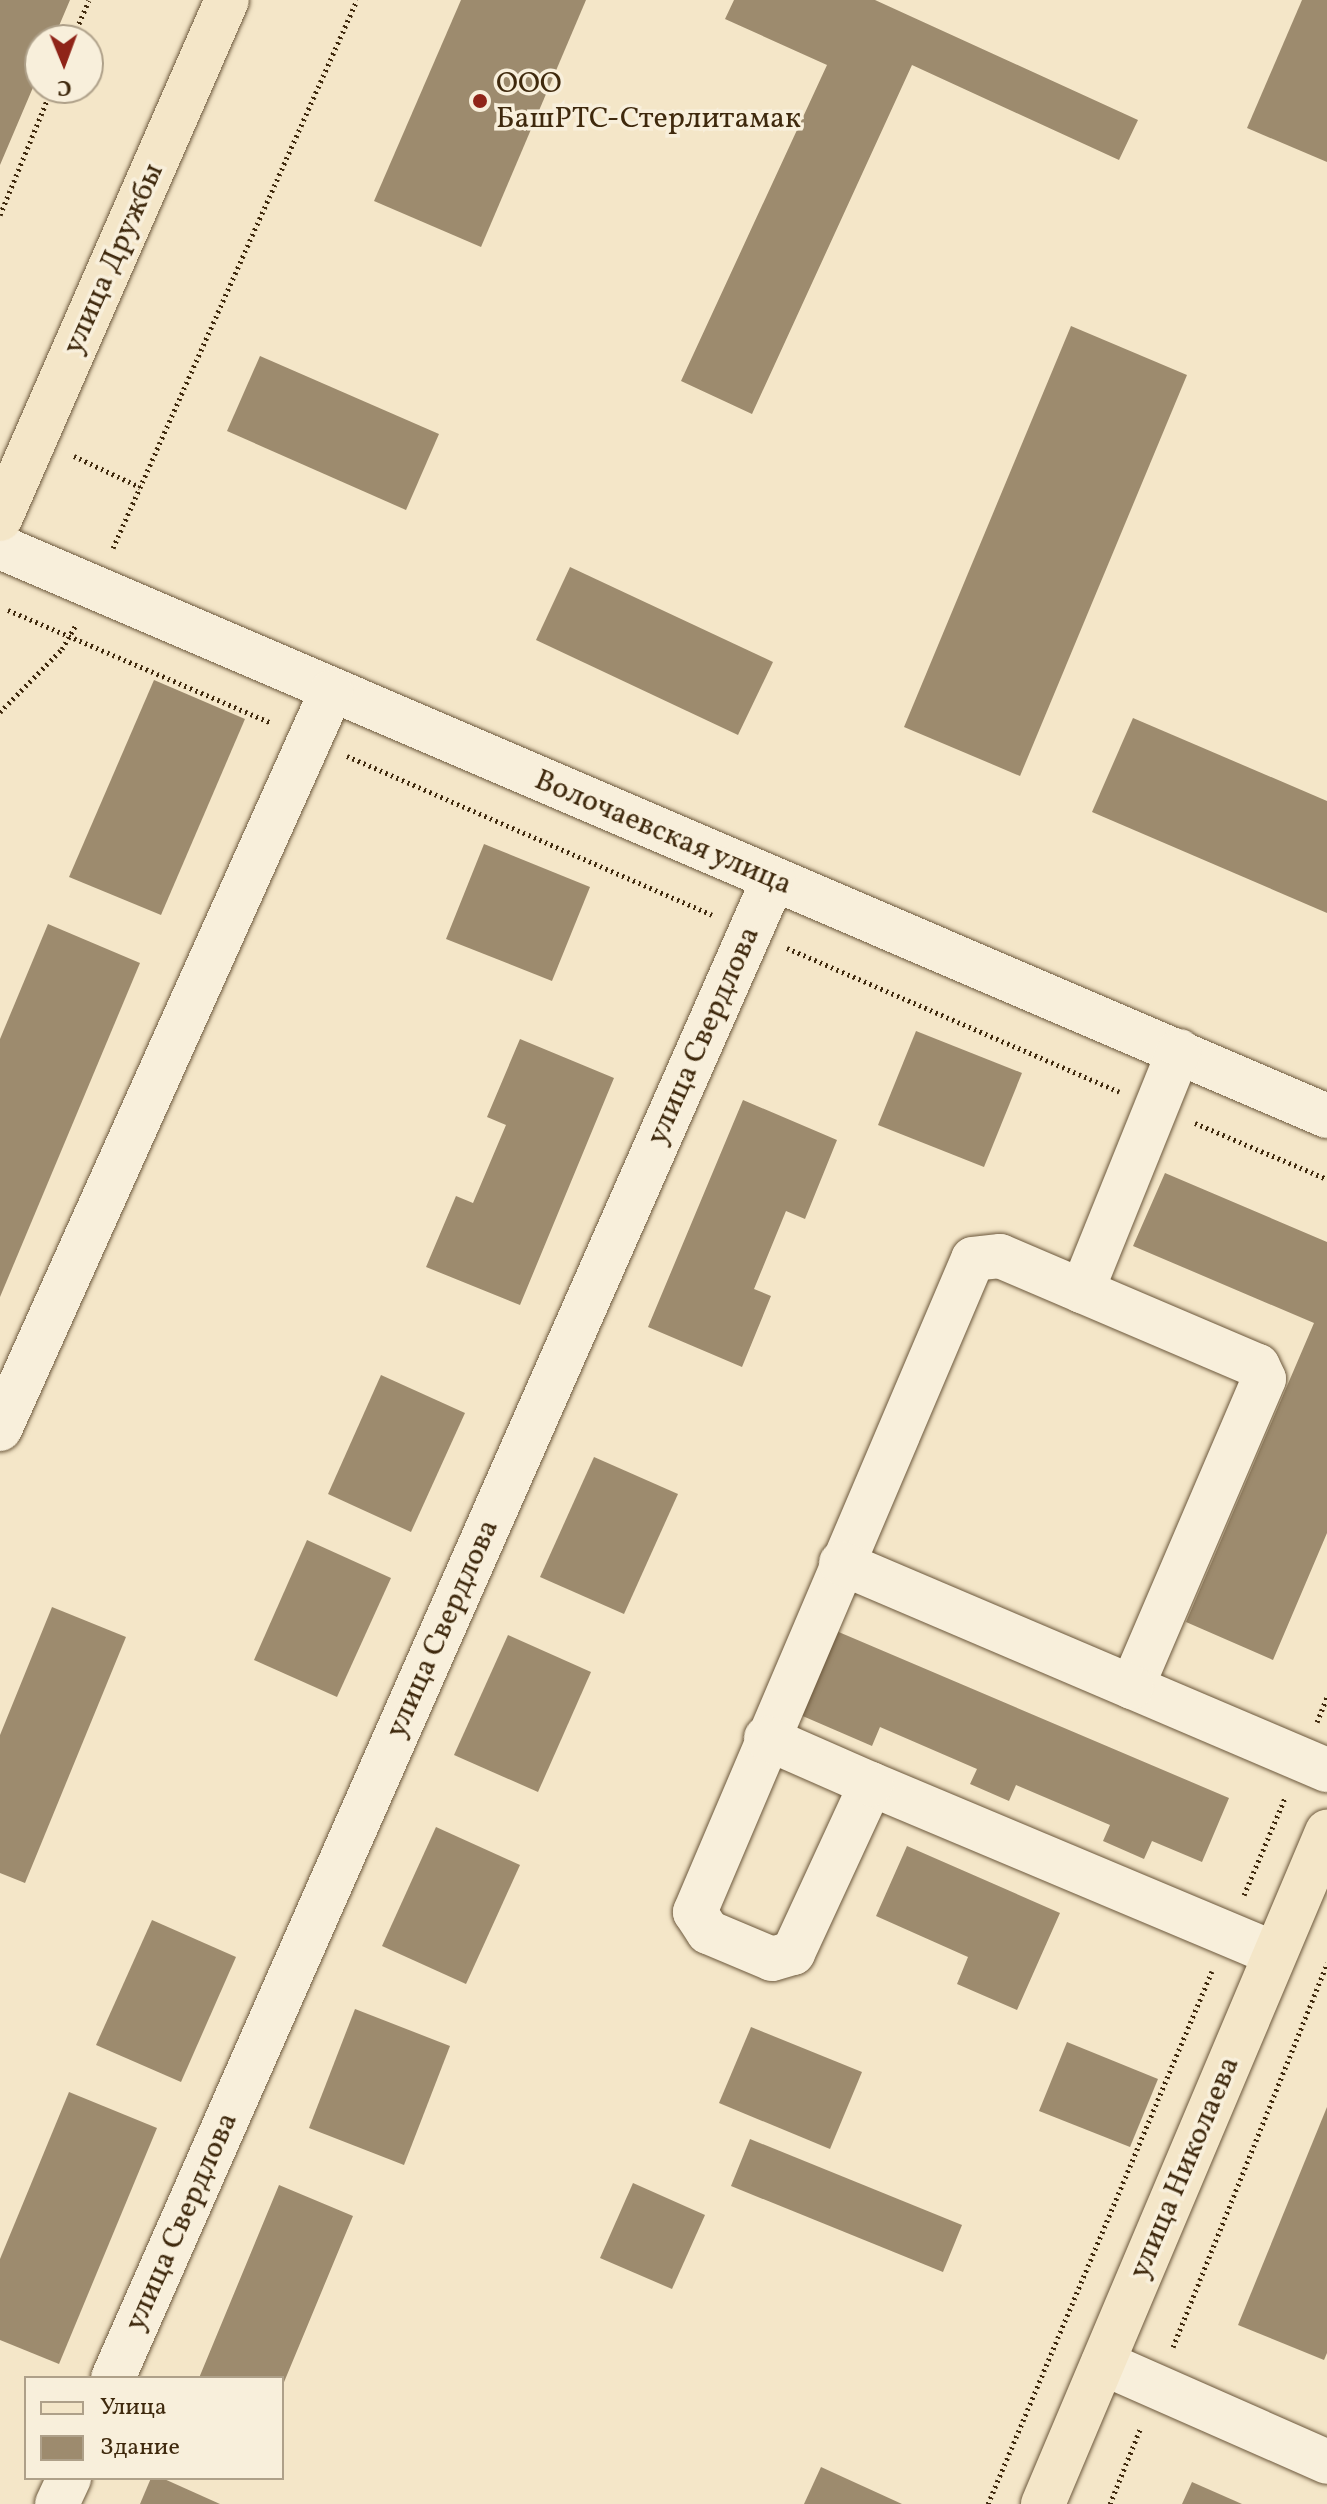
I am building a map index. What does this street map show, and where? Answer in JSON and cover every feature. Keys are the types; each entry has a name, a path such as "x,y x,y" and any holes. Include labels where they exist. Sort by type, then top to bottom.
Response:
{"main road":[{"name":"улица Дружбы","path":"0,519 227,0"},
{"name":"улица Николаева","path":"1043,2504 1327,1832"}],"street":[{"name":"Волочаевская улица","path":"0,547 331,692 1327,1116"},
{"path":"0,1429 331,692"},
{"name":"улица Свердлова","path":"114,2376 773,880"},
{"path":"1082,1291 1179,1051"},
{"path":"871,1784 793,1953 772,1959 708,1932 695,1903 973,1259 1000,1256 1258,1366 1264,1379 1132,1687"},
{"path":"841,1563 1314,1765"},
{"path":"766,1738 1274,1953"},
{"path":"1103,2363 1327,2462"},
{"path":"57,2504 68,2480"}],"path":[{"path":"79,24 89,0"},
{"path":"108,557 357,0"},
{"path":"0,215 45,104"},
{"path":"65,453 140,487"},
{"path":"8,610 1327,1179"},
{"path":"0,712 70,635 83,614"},
{"path":"988,2504 1227,1935 1314,1765 1327,1697"},
{"path":"1110,2504 1327,1963"}],"building":[{"path":"0,0 70,0 60,24 24,24 26,104 0,165"},
{"name":"ООО БашРТС-Стерлитамак","path":"461,0 586,0 481,247 374,201"},
{"path":"734,0 875,0 1138,120 1119,160 912,65 752,414 681,381 827,65 725,19"},
{"path":"1302,0 1327,0 1327,162 1247,128"},
{"path":"1071,326 1187,375 1020,776 904,727"},
{"path":"260,356 439,434 406,510 227,431"},
{"path":"570,567 773,662 738,735 536,640"},
{"path":"154,680 245,719 161,915 69,877"},
{"path":"1133,718 1327,801 1327,913 1092,812"},
{"path":"484,844 590,887 552,981 446,939"},
{"path":"48,924 140,963 0,1297 0,1039"},
{"path":"916,1031 1022,1073 984,1167 878,1125"},
{"path":"520,1039 614,1078 520,1305 426,1267 456,1196 473,1203 506,1125 487,1117"},
{"path":"743,1100 837,1140 805,1219 786,1211 754,1289 771,1296 742,1367 648,1327"},
{"path":"1165,1173 1327,1242 1327,1533 1273,1660 1186,1622 1314,1323 1133,1246"},
{"path":"381,1375 465,1413 411,1532 328,1494"},
{"path":"594,1457 678,1494 624,1614 540,1577"},
{"path":"307,1540 391,1578 337,1697 254,1660"},
{"path":"52,1607 126,1637 25,1883 0,1873 0,1735"},
{"path":"834,1630 1229,1798 1202,1862 1152,1841 1144,1859 1103,1841 1110,1825 1016,1785 1009,1801 970,1784 977,1769 880,1727 872,1746 798,1714"},
{"path":"508,1635 591,1672 538,1792 454,1755"},
{"path":"436,1827 520,1865 466,1984 382,1946"},
{"path":"907,1846 1060,1913 1017,2010 957,1984 968,1957 876,1916"},
{"path":"152,1920 236,1957 181,2082 96,2045"},
{"path":"355,2009 450,2046 404,2165 309,2128"},
{"path":"751,2027 862,2072 830,2149 719,2103"},
{"path":"1067,2042 1158,2079 1130,2147 1039,2111"},
{"path":"69,2092 157,2128 59,2364 0,2340 0,2259"},
{"path":"1327,2107 1327,2353 1324,2360 1238,2325"},
{"path":"750,2139 962,2225 943,2272 731,2186"},
{"path":"633,2183 705,2215 672,2289 600,2258"},
{"path":"279,2185 353,2216 284,2382 284,2376 200,2376"},
{"path":"821,2467 902,2504 804,2504"},
{"path":"150,2480 166,2480 220,2504 140,2504"},
{"path":"1192,2482 1242,2504 1182,2504"}],"place":[{"name":"ООО БашРТС-Стерлитамак","path":"480,101"}]}
